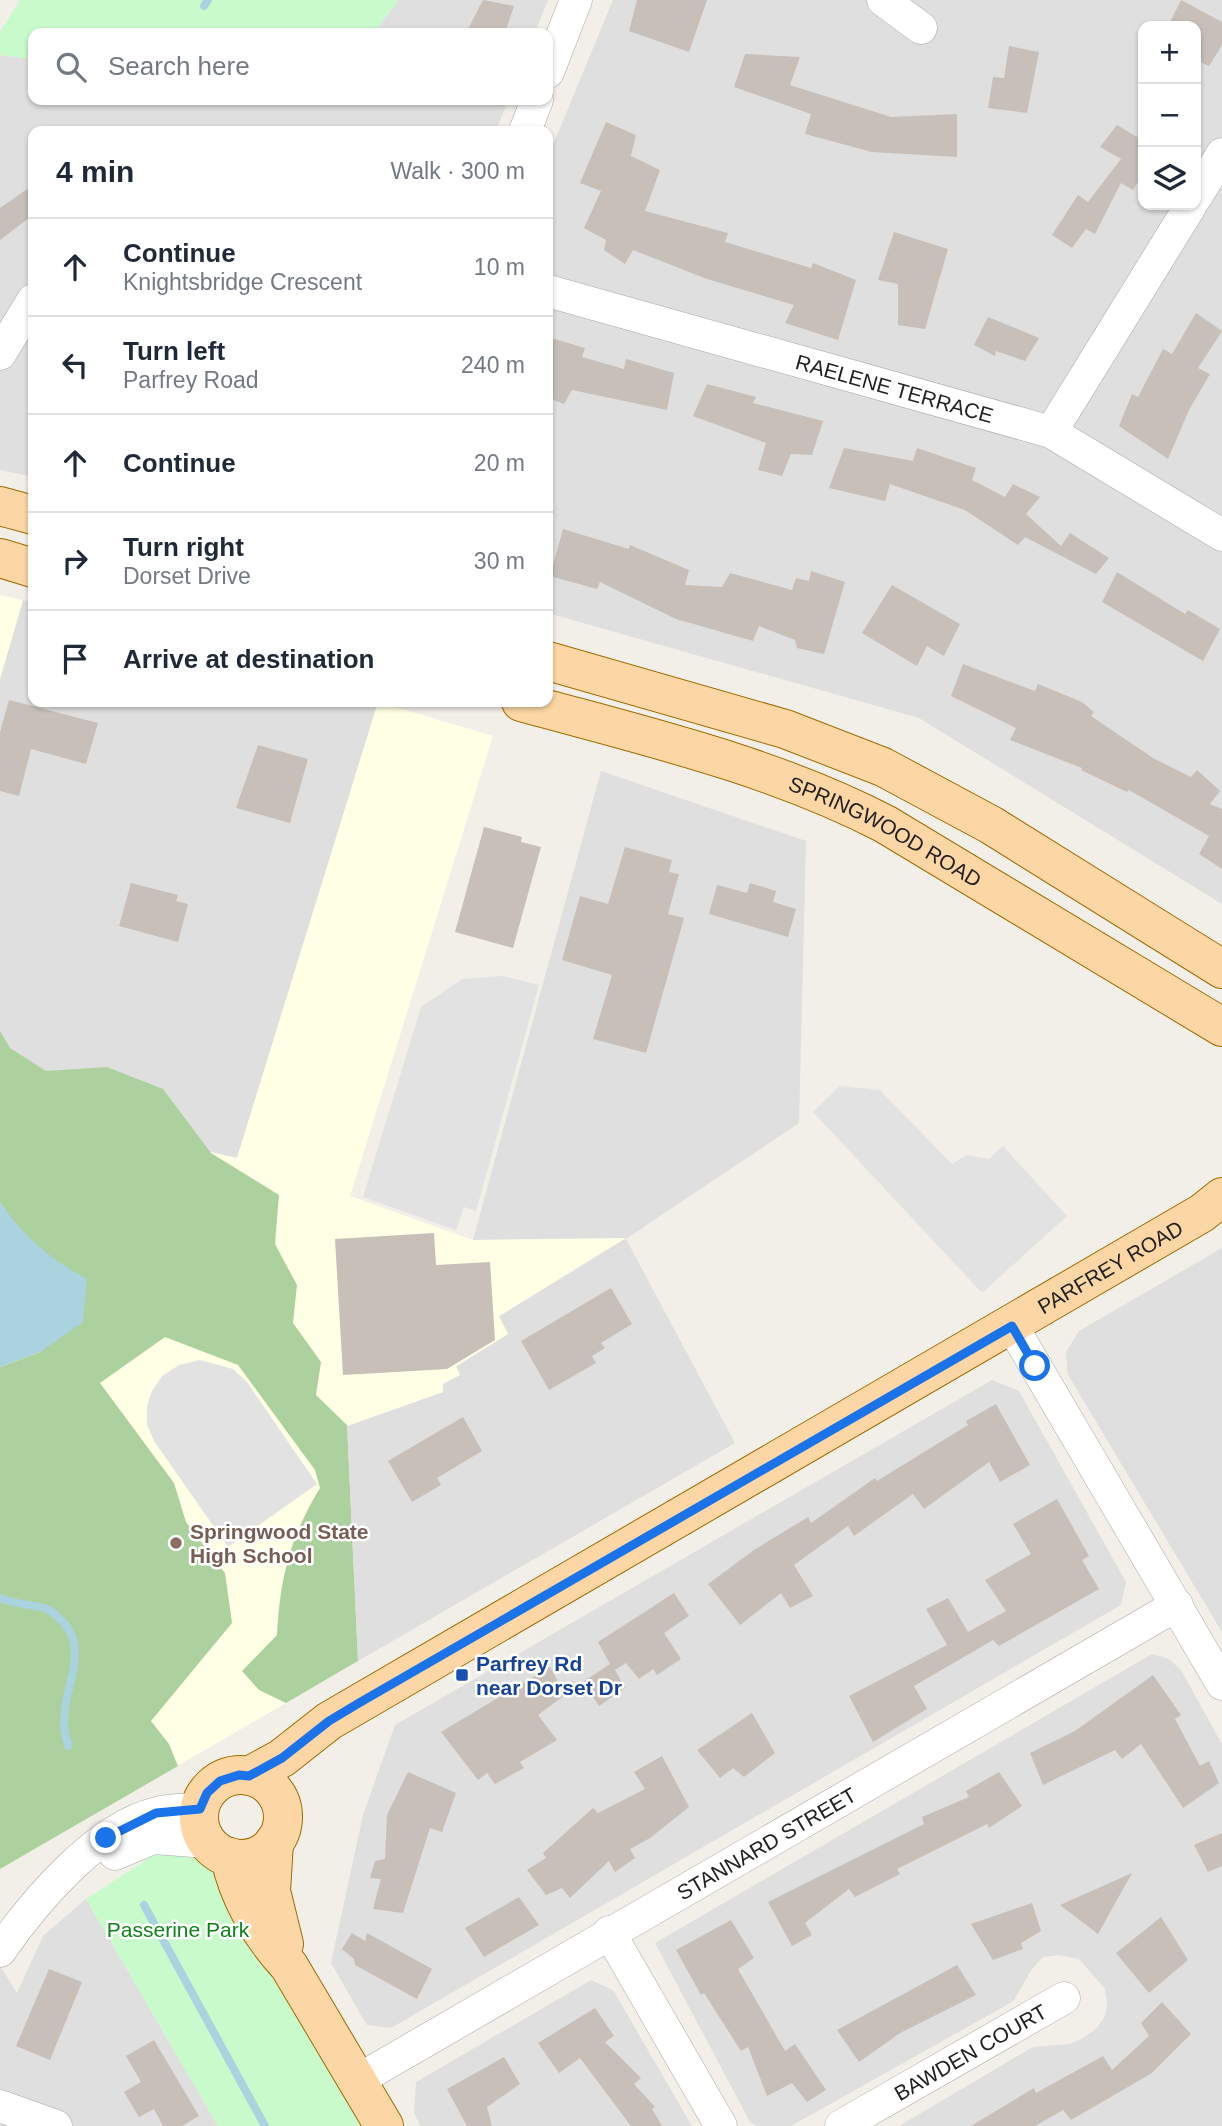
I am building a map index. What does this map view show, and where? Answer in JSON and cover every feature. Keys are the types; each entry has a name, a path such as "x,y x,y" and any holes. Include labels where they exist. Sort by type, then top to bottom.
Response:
{"main road":[{"path":"0,506 28,514"},
{"path":"0,558 28,566"},
{"path":"553,661 785,729 883,767 991,825 1222,969"},
{"name":"SPRINGWOOD ROAD","path":"538,707 758,770 838,800 885,824 1222,1027"},
{"name":"PARFREY ROAD","path":"249,1776 282,1758 329,1721 1215,1206"},
{"name":"PARFREY ROAD","path":"281,1804 298,1765 329,1721"},
{"path":"289,1966 271,1891 274,1842 282,1824 281,1804 269,1785 249,1776 239,1775 220,1781 207,1793 213,1836 270,1945 289,1966 384,2126"},
{"path":"213,1836 249,1858 274,1842"}],"street":[{"path":"553,59 576,0"},
{"path":"883,0 921,28"},
{"path":"526,126 535,105"},
{"path":"1201,189 1222,154"},
{"path":"1051,432 1188,210"},
{"name":"RAELENE TERRACE","path":"553,292 1051,432 1222,536"},
{"path":"0,354 28,308"},
{"path":"1012,1326 1222,1684"},
{"name":"STANNARD STREET","path":"358,2080 1177,1605"},
{"path":"0,1951 26,1914 68,1873 153,1838 213,1836"},
{"path":"609,1932 721,2126"},
{"name":"BAWDEN COURT","path":"841,2126 1064,1998"},
{"path":"0,2106 56,2126"}],"shaded area":[{"path":"398,0 548,0 537,28 378,28"},
{"path":"613,0 1222,0 1222,904 919,718 553,614 553,145"},
{"path":"0,55 28,58 28,105 506,105 498,126 28,126 28,476 0,470"},
{"path":"0,595 23,600 0,679"},
{"path":"23,600 28,602 28,707 376,707 237,1158 0,1105 0,679"},
{"name":"Springwood State High School","path":"376,707 395,707 493,736 350,1196 473,1240 626,1238 499,1316 508,1334 456,1366 460,1375 443,1384 443,1392 347,1426 358,1661 0,1869 0,1105 237,1158"},
{"path":"601,771 806,841 799,1123 626,1239 735,1443 358,1661 347,1426 443,1392 443,1384 455,1367 508,1334 498,1317 624,1239 473,1240"},
{"path":"503,976 539,985 476,1211 464,1207 456,1230 363,1197 421,1007 462,979"},
{"path":"840,1086 880,1090 952,1164 967,1155 989,1159 1003,1146 1067,1216 982,1293 813,1112"},
{"path":"1222,1248 1222,1632 1068,1375 1066,1352 1079,1331"},
{"path":"200,1360 233,1369 247,1382 317,1484 228,1547 154,1441 147,1424 147,1406 152,1391 162,1376 179,1365"},
{"path":"992,1380 1019,1391 1126,1582 1121,1605 391,2028 367,2025 331,1963 363,1815 395,1725"},
{"path":"1152,1654 1169,1659 1181,1670 1222,1744 1222,2126 899,2126 1033,2047 1069,2044 1097,2028 1105,2016 1105,1989 1079,1959 1058,1955 1043,1957 1032,1969 1014,2000 1005,2006 791,2126 758,2126 750,2122 655,1943"},
{"path":"86,1899 218,2126 0,2126 0,1966 17,1993 43,1936"},
{"path":"591,1980 613,1990 692,2126 421,2126 414,2113 416,2082"}],"green space":[{"path":"20,0 398,0 378,28 28,28 28,58 0,55 0,32"},
{"name":"Springwood State High School","path":"0,1031 10,1048 46,1071 107,1067 163,1089 211,1153 279,1195 275,1244 297,1285 293,1323 321,1362 316,1395 347,1425 358,1661 286,1703 259,1690 242,1671 277,1635 288,1558 301,1524 320,1488 315,1470 238,1365 165,1337 100,1383 174,1483 186,1522 225,1573 232,1623 151,1721 169,1744 178,1766 0,1869 0,1367 40,1352 87,1280 50,1259 17,1228 0,1202"},
{"name":"Passerine Park","path":"169,1845 204,1856 217,1868 365,2126 218,2126 86,1899"}],"water":[{"path":"0,1202 39,1246 87,1279 83,1322 40,1352 0,1367"}],"building":[{"path":"483,0 514,6 507,28 469,28"},
{"path":"637,0 707,0 689,52 629,31"},
{"path":"1181,0 1222,22 1222,45 1209,66 1201,62 1201,21 1170,21"},
{"path":"1009,46 1039,52 1027,113 988,108 993,77 1004,78"},
{"path":"745,54 800,57 790,85 891,117 957,114 957,157 872,152 805,134 811,114 734,87"},
{"path":"606,122 636,135 631,156 660,170 645,211 728,233 725,242 811,268 813,263 856,280 838,340 785,323 794,305 707,279 633,250 625,264 604,250 606,240 584,228 601,191 580,183"},
{"path":"1117,125 1138,136 1138,182 1133,190 1121,183 1095,234 1086,229 1072,248 1052,235 1078,195 1088,202 1121,159 1100,147"},
{"path":"28,188 28,219 0,240 0,208"},
{"path":"894,232 948,249 925,329 898,325 898,284 878,280"},
{"path":"1196,313 1222,331 1198,368 1210,374 1189,410 1168,459 1119,426 1132,394 1138,397 1163,349 1172,354"},
{"path":"988,317 1039,338 1025,361 996,351 995,356 974,345"},
{"path":"553,338 585,348 582,357 624,369 626,359 674,373 667,410 572,390 564,404 553,400"},
{"path":"707,384 756,397 753,403 823,421 812,455 791,454 782,476 758,470 766,443 693,416"},
{"path":"844,448 913,461 917,448 976,468 972,480 1005,497 1013,484 1040,497 1026,514 1061,546 1070,533 1109,558 1096,574 1025,537 1018,545 965,510 890,484 885,501 829,488"},
{"path":"563,529 629,549 630,545 689,570 685,585 722,587 730,573 792,590 796,578 809,581 811,571 845,582 824,654 797,648 795,640 759,626 753,641 676,619 600,582 597,589 553,577 553,565"},
{"path":"1117,572 1185,614 1188,610 1220,629 1203,661 1102,602"},
{"path":"892,585 960,624 944,656 927,646 917,666 862,633"},
{"path":"963,664 1035,691 1038,684 1082,702 1094,712 1091,716 1153,758 1191,777 1197,770 1220,791 1210,804 1222,809 1222,869 1199,854 1209,836 1129,790 1127,792 1081,770 1082,768 1010,740 1016,728 951,696"},
{"path":"9,700 98,723 86,764 31,749 19,796 0,791 0,732"},
{"path":"258,745 308,759 290,823 236,808"},
{"path":"484,827 522,837 521,842 541,847 513,948 455,932"},
{"path":"625,847 672,860 669,872 679,874 668,914 684,918 646,1053 593,1039 612,975 562,960 580,896 608,904"},
{"path":"131,883 178,895 176,901 188,904 178,942 119,926"},
{"path":"750,883 776,891 773,902 796,909 788,937 709,914 717,885 747,893"},
{"path":"434,1233 436,1265 490,1262 495,1340 447,1369 343,1375 335,1239"},
{"path":"611,1288 632,1324 601,1343 605,1348 592,1356 596,1363 549,1390 521,1341"},
{"path":"996,1404 1030,1465 1000,1482 989,1462 924,1509 913,1494 854,1536 848,1526 794,1565 813,1596 790,1608 781,1593 740,1625 708,1584 754,1550 808,1517 811,1523 875,1478 877,1481 968,1425 966,1421"},
{"path":"463,1417 482,1451 437,1478 441,1485 412,1502 388,1461"},
{"path":"1057,1499 1089,1556 1082,1560 1099,1589 999,1646 993,1640 914,1686 927,1709 873,1742 849,1696 947,1645 926,1609 948,1598 968,1632 1006,1611 985,1580 1031,1554 1013,1524"},
{"path":"674,1593 689,1616 664,1633 681,1659 657,1675 653,1669 639,1679 626,1663 615,1670 625,1688 599,1706 583,1682 610,1664 598,1642"},
{"path":"550,1667 565,1695 538,1715 557,1740 520,1762 524,1768 495,1784 487,1773 478,1780 441,1732"},
{"path":"1153,1675 1181,1715 1175,1719 1200,1766 1209,1761 1219,1783 1183,1808 1141,1744 1122,1759 1115,1750 1043,1785 1030,1753 1075,1731"},
{"path":"752,1713 775,1753 744,1777 733,1768 720,1778 697,1750"},
{"path":"662,1756 689,1807 650,1838 630,1849 635,1858 615,1872 609,1861 570,1898 562,1888 546,1895 527,1870 546,1858 543,1853 593,1808 598,1813 645,1789 634,1772"},
{"path":"408,1772 456,1793 442,1832 430,1828 403,1913 373,1909 381,1879 370,1878 375,1861 385,1859 387,1815"},
{"path":"999,1772 1022,1806 989,1828 987,1824 897,1869 900,1874 855,1897 849,1889 805,1923 812,1935 792,1946 768,1902 924,1824 922,1817 969,1797 966,1791"},
{"path":"1222,1833 1222,1866 1208,1872 1194,1845"},
{"path":"1132,1873 1098,1934 1060,1905"},
{"path":"519,1897 539,1925 484,1957 465,1928"},
{"path":"1032,1903 1041,1931 1021,1943 1023,1949 993,1960 971,1924"},
{"path":"1161,1917 1188,1960 1149,1993 1116,1953"},
{"path":"731,1920 754,1958 738,1969 785,2051 795,2044 826,2090 807,2102 792,2083 767,2096 748,2047 741,2051 704,1993 701,1995 676,1950"},
{"path":"352,1933 365,1941 367,1933 432,1969 417,1999 355,1965 354,1959 342,1949"},
{"path":"957,1965 976,1995 900,2033 859,2062 837,2030"},
{"path":"49,1969 82,1982 50,2060 16,2046"},
{"path":"1162,2002 1191,2034 1152,2073 1071,2120 1063,2110 1035,2126 971,2126 1034,2088 1036,2093 1103,2056 1112,2070 1149,2036 1141,2023"},
{"path":"595,2008 614,2036 605,2042 641,2078 634,2084 655,2107 652,2109 662,2126 631,2126 580,2058 559,2073 538,2043"},
{"path":"154,2040 199,2116 182,2126 163,2126 154,2109 139,2117 124,2092 141,2082 126,2056"},
{"path":"504,2057 520,2084 487,2107 492,2126 467,2126 447,2089"}],"waterway":[{"path":"204,6 208,0"},
{"path":"0,1598 47,1609 62,1621 71,1634 75,1648 74,1662 64,1724 68,1746"},
{"path":"144,1905 265,2126"}],"place":[{"name":"Springwood State High School","path":"176,1543"},
{"name":"Parfrey Rd near Dorset Dr","path":"462,1675"}],"route":[{"path":"106,1838 156,1813 200,1809 212,1786 220,1781 239,1775 249,1776 282,1758 329,1721 359,1703 1012,1326 1035,1366"}]}
